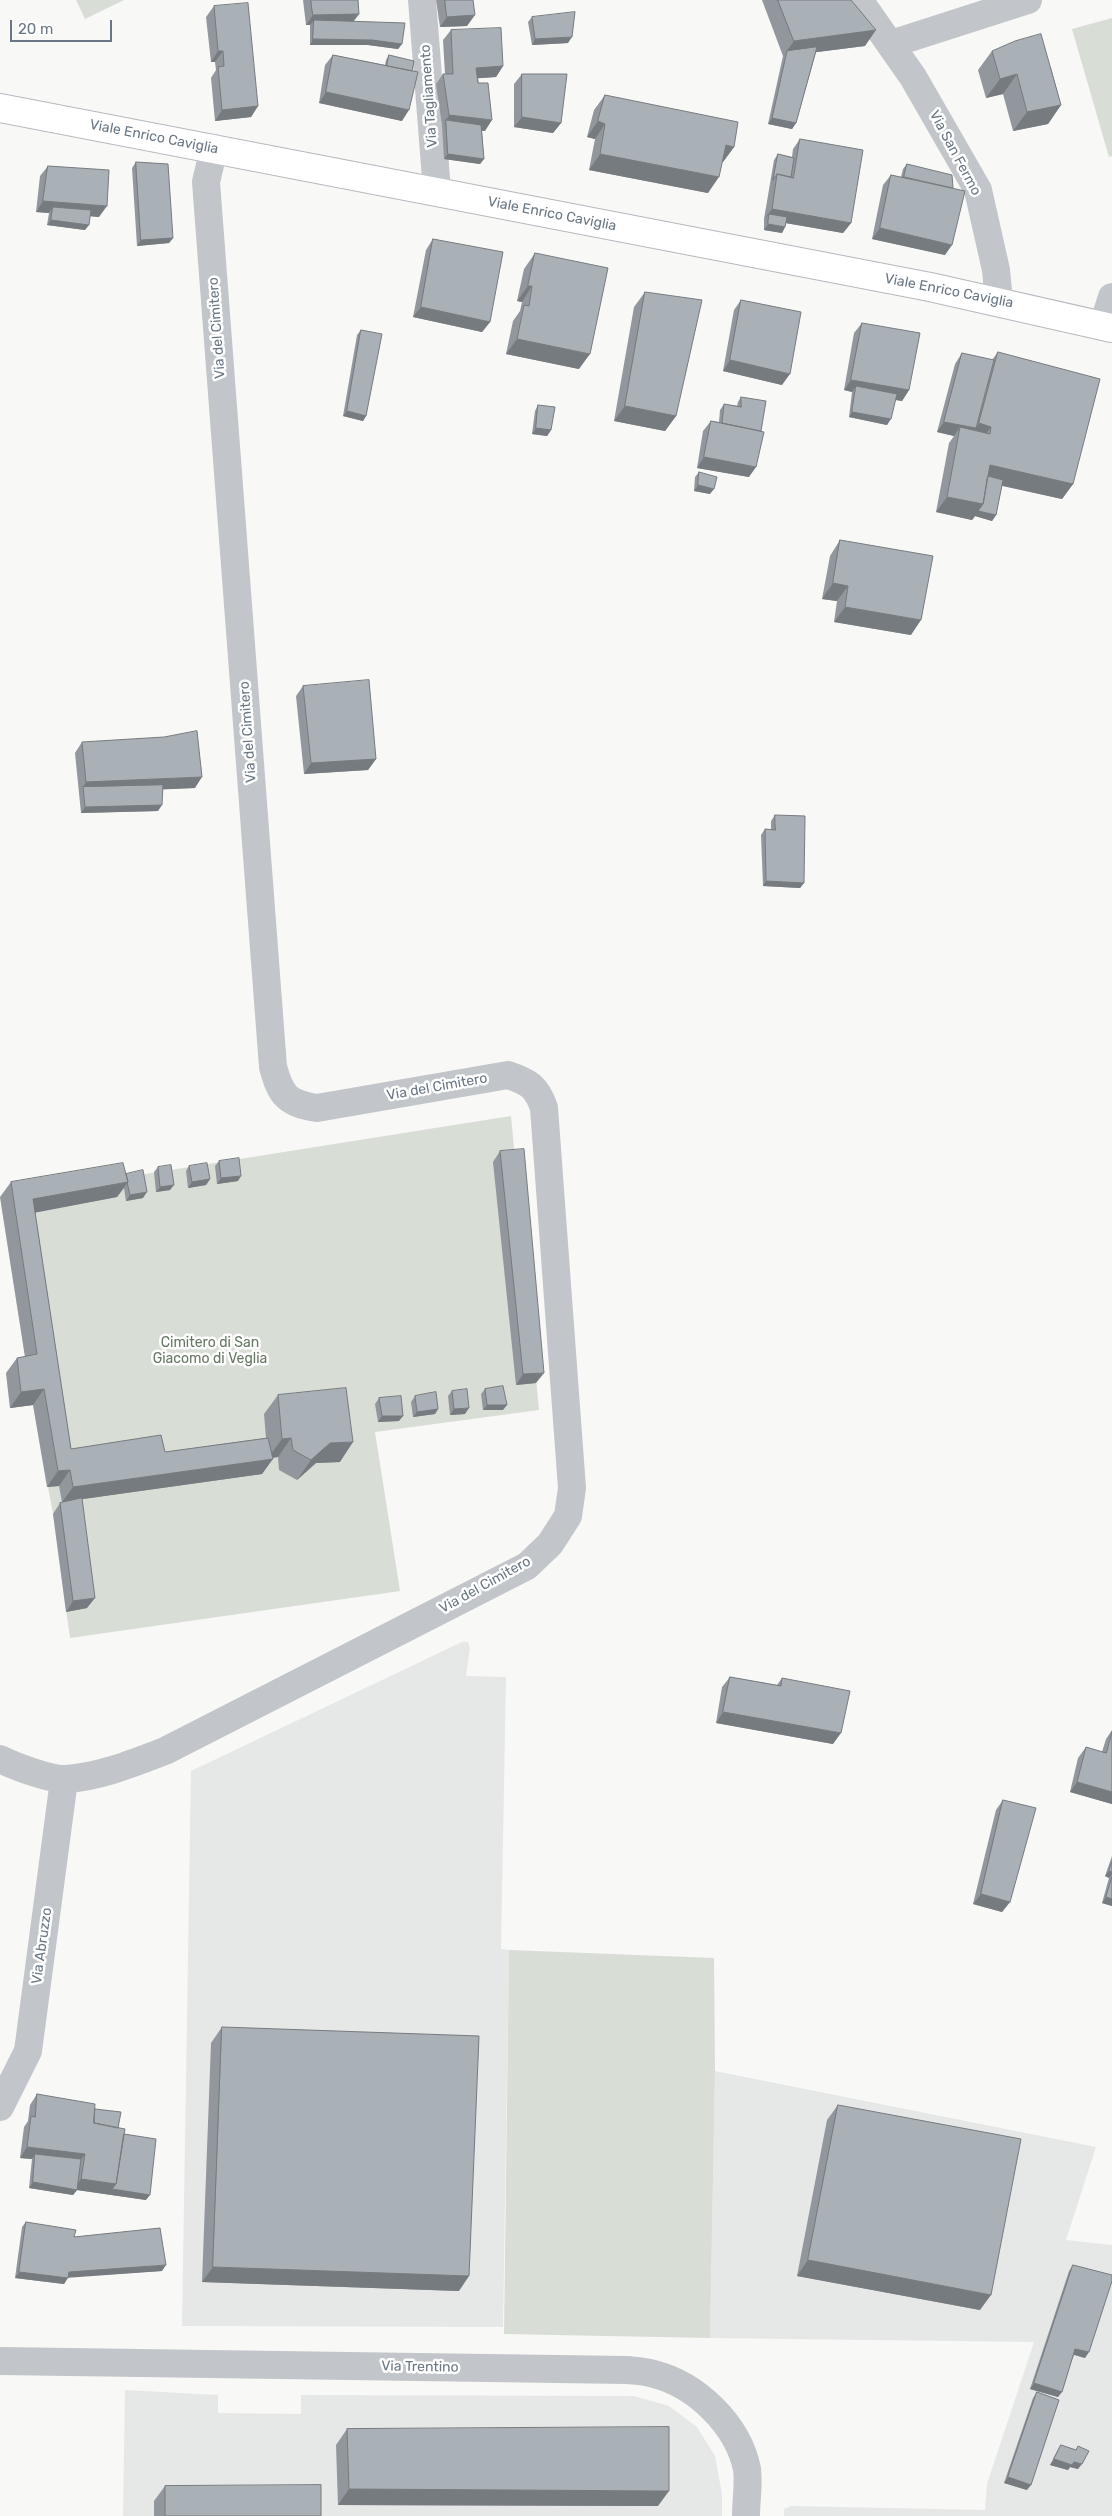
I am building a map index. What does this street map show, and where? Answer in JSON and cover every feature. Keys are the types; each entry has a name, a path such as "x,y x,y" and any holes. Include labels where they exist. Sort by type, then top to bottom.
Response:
{"main road":[{"name":"Viale Enrico Caviglia","path":"0,108 1000,301 1107,326"}],"street":[{"name":"Via Tagliamento","path":"422,0 437,191"},
{"name":"Via San Fermo","path":"859,0 913,77 978,190 996,270 1000,301"},
{"path":"891,44 1028,0"},
{"name":"Via del Cimitero","path":"64,1780 108,1772 165,1751 527,1566 550,1544 568,1516 572,1488 544,1108 539,1092 523,1080 508,1075 317,1108 296,1104 279,1088 273,1067 206,182 214,148"},
{"path":"1107,326 1112,297"},
{"path":"0,1759 17,1767 64,1780"},
{"name":"Via Abruzzo","path":"0,2107 28,2051 64,1780"},
{"name":"Via Trentino","path":"0,2361 627,2370 654,2374 677,2382 700,2397 722,2418 737,2442 747,2470 746,2516"}],"shaded area":[{"path":"462,1642 468,1642 470,1648 466,1676 506,1677 501,1949 509,1950 503,2327 182,2326 191,1771"},
{"path":"715,2071 1096,2147 1066,2240 1112,2245 1112,2516 784,2516 784,2509 791,2506 985,2510 987,2484 1034,2342 710,2338"},
{"path":"125,2390 218,2395 218,2413 301,2414 301,2395 634,2396 669,2406 697,2427 715,2456 722,2494 722,2516 123,2516"}],"green space":[{"path":"76,0 124,0 85,19"},
{"path":"1112,18 1112,156 1109,157 1072,29"},
{"name":"Cimitero di San Giacomo di Veglia","path":"511,1116 539,1410 375,1432 400,1591 70,1638 53,1514 33,1405 10,1408 6,1373 27,1369 0,1197"},
{"path":"509,1950 714,1958 715,2071 710,2338 504,2334"}],"building":[{"path":"311,0 358,0 359,14 313,15"},
{"path":"445,0 473,0 475,15 447,17"},
{"path":"778,0 851,0 876,30 794,41"},
{"path":"248,3 258,106 222,110 218,67 224,66 223,51 218,51 214,6"},
{"path":"575,12 572,37 535,39 532,17"},
{"path":"314,20 405,23 402,44 372,40 313,39"},
{"path":"501,28 503,66 476,68 478,83 488,83 492,120 449,115 443,74 453,74 451,30"},
{"path":"1041,34 1061,105 1027,112 1017,74 1000,79 992,51 1015,41"},
{"path":"817,47 796,123 772,118 787,51"},
{"path":"333,55 418,72 409,110 326,92"},
{"path":"389,55 414,61 412,71 387,66"},
{"path":"522,74 567,74 561,123 522,117"},
{"path":"605,95 738,122 734,147 726,145 719,177 600,154 605,124 598,121"},
{"path":"446,120 481,125 484,159 448,154"},
{"path":"800,139 863,150 851,223 772,209 777,174 793,178"},
{"path":"778,154 794,158 791,177 777,174 773,180"},
{"path":"136,162 168,164 173,238 141,240"},
{"path":"907,164 952,175 953,188 904,177"},
{"path":"48,166 109,170 107,206 43,201"},
{"path":"891,175 965,191 952,245 880,228"},
{"path":"53,207 91,210 89,225 51,220"},
{"path":"769,214 787,217 785,227 768,224"},
{"path":"433,239 503,252 490,322 421,307"},
{"path":"535,253 608,268 590,354 517,339 524,305 529,306 532,286 528,286"},
{"path":"645,292 702,300 676,416 625,406"},
{"path":"741,300 801,312 790,374 730,360"},
{"path":"862,323 920,333 909,390 851,380"},
{"path":"361,330 382,334 366,416 347,411"},
{"path":"998,352 1100,379 1073,484 990,465 983,504 947,497 960,427 990,434 991,427 979,423"},
{"path":"962,353 994,360 976,428 944,422"},
{"path":"856,386 897,394 891,419 852,412"},
{"path":"741,397 766,401 761,431 722,423 724,404 741,407"},
{"path":"538,405 555,407 551,430 536,428"},
{"path":"711,421 764,432 756,467 704,457"},
{"path":"699,472 717,477 714,489 698,485"},
{"path":"988,476 1003,480 996,515 978,511 983,504"},
{"path":"840,540 933,556 921,620 845,607 848,586 833,583"},
{"path":"369,680 376,759 311,763 303,686"},
{"path":"197,731 202,777 86,782 82,742 164,737"},
{"path":"163,785 162,805 85,807 83,787"},
{"path":"775,815 805,816 804,883 766,881 765,829 775,830"},
{"path":"524,1149 544,1373 523,1374 500,1151"},
{"path":"239,1158 241,1176 221,1178 219,1161"},
{"path":"123,1163 128,1182 33,1199 71,1449 161,1435 165,1452 268,1438 273,1459 73,1487 70,1470 58,1471 44,1389 21,1392 17,1358 37,1354 11,1182"},
{"path":"207,1163 210,1179 192,1182 189,1166"},
{"path":"171,1165 174,1185 160,1187 158,1167"},
{"path":"143,1170 147,1192 130,1195 126,1174"},
{"path":"503,1386 507,1405 487,1405 485,1389"},
{"path":"346,1388 353,1442 330,1443 311,1460 293,1450 291,1438 282,1439 278,1395"},
{"path":"467,1389 469,1408 454,1409 452,1391"},
{"path":"436,1392 438,1409 417,1412 415,1396"},
{"path":"401,1396 403,1416 382,1416 379,1398"},
{"path":"82,1498 95,1598 73,1601 60,1503"},
{"path":"730,1677 781,1686 782,1678 850,1691 841,1733 723,1712"},
{"path":"1112,1732 1112,1792 1077,1782 1086,1747 1106,1753"},
{"path":"1003,1800 1036,1808 1010,1902 981,1894"},
{"path":"1112,1877 1112,1899 1106,1897"},
{"path":"222,2027 479,2036 469,2276 213,2267"},
{"path":"37,2094 95,2104 94,2123 125,2129 116,2184 81,2179 85,2154 27,2147 31,2116 35,2117"},
{"path":"838,2105 1021,2139 991,2295 808,2260"},
{"path":"95,2109 121,2112 118,2128 94,2123"},
{"path":"124,2134 156,2139 150,2195 112,2189 116,2184"},
{"path":"35,2154 81,2159 77,2190 33,2182"},
{"path":"26,2222 76,2230 74,2237 160,2228 166,2265 69,2272 68,2278 19,2272"},
{"path":"1073,2265 1112,2275 1112,2281 1089,2352 1075,2349 1062,2392 1034,2383"},
{"path":"1037,2392 1059,2400 1031,2485 1008,2477"},
{"path":"669,2427 669,2491 349,2489 347,2429"},
{"path":"1061,2445 1076,2450 1078,2446 1089,2451 1082,2464 1074,2462 1072,2465 1054,2459"},
{"path":"321,2485 321,2516 165,2516 165,2486"}]}
